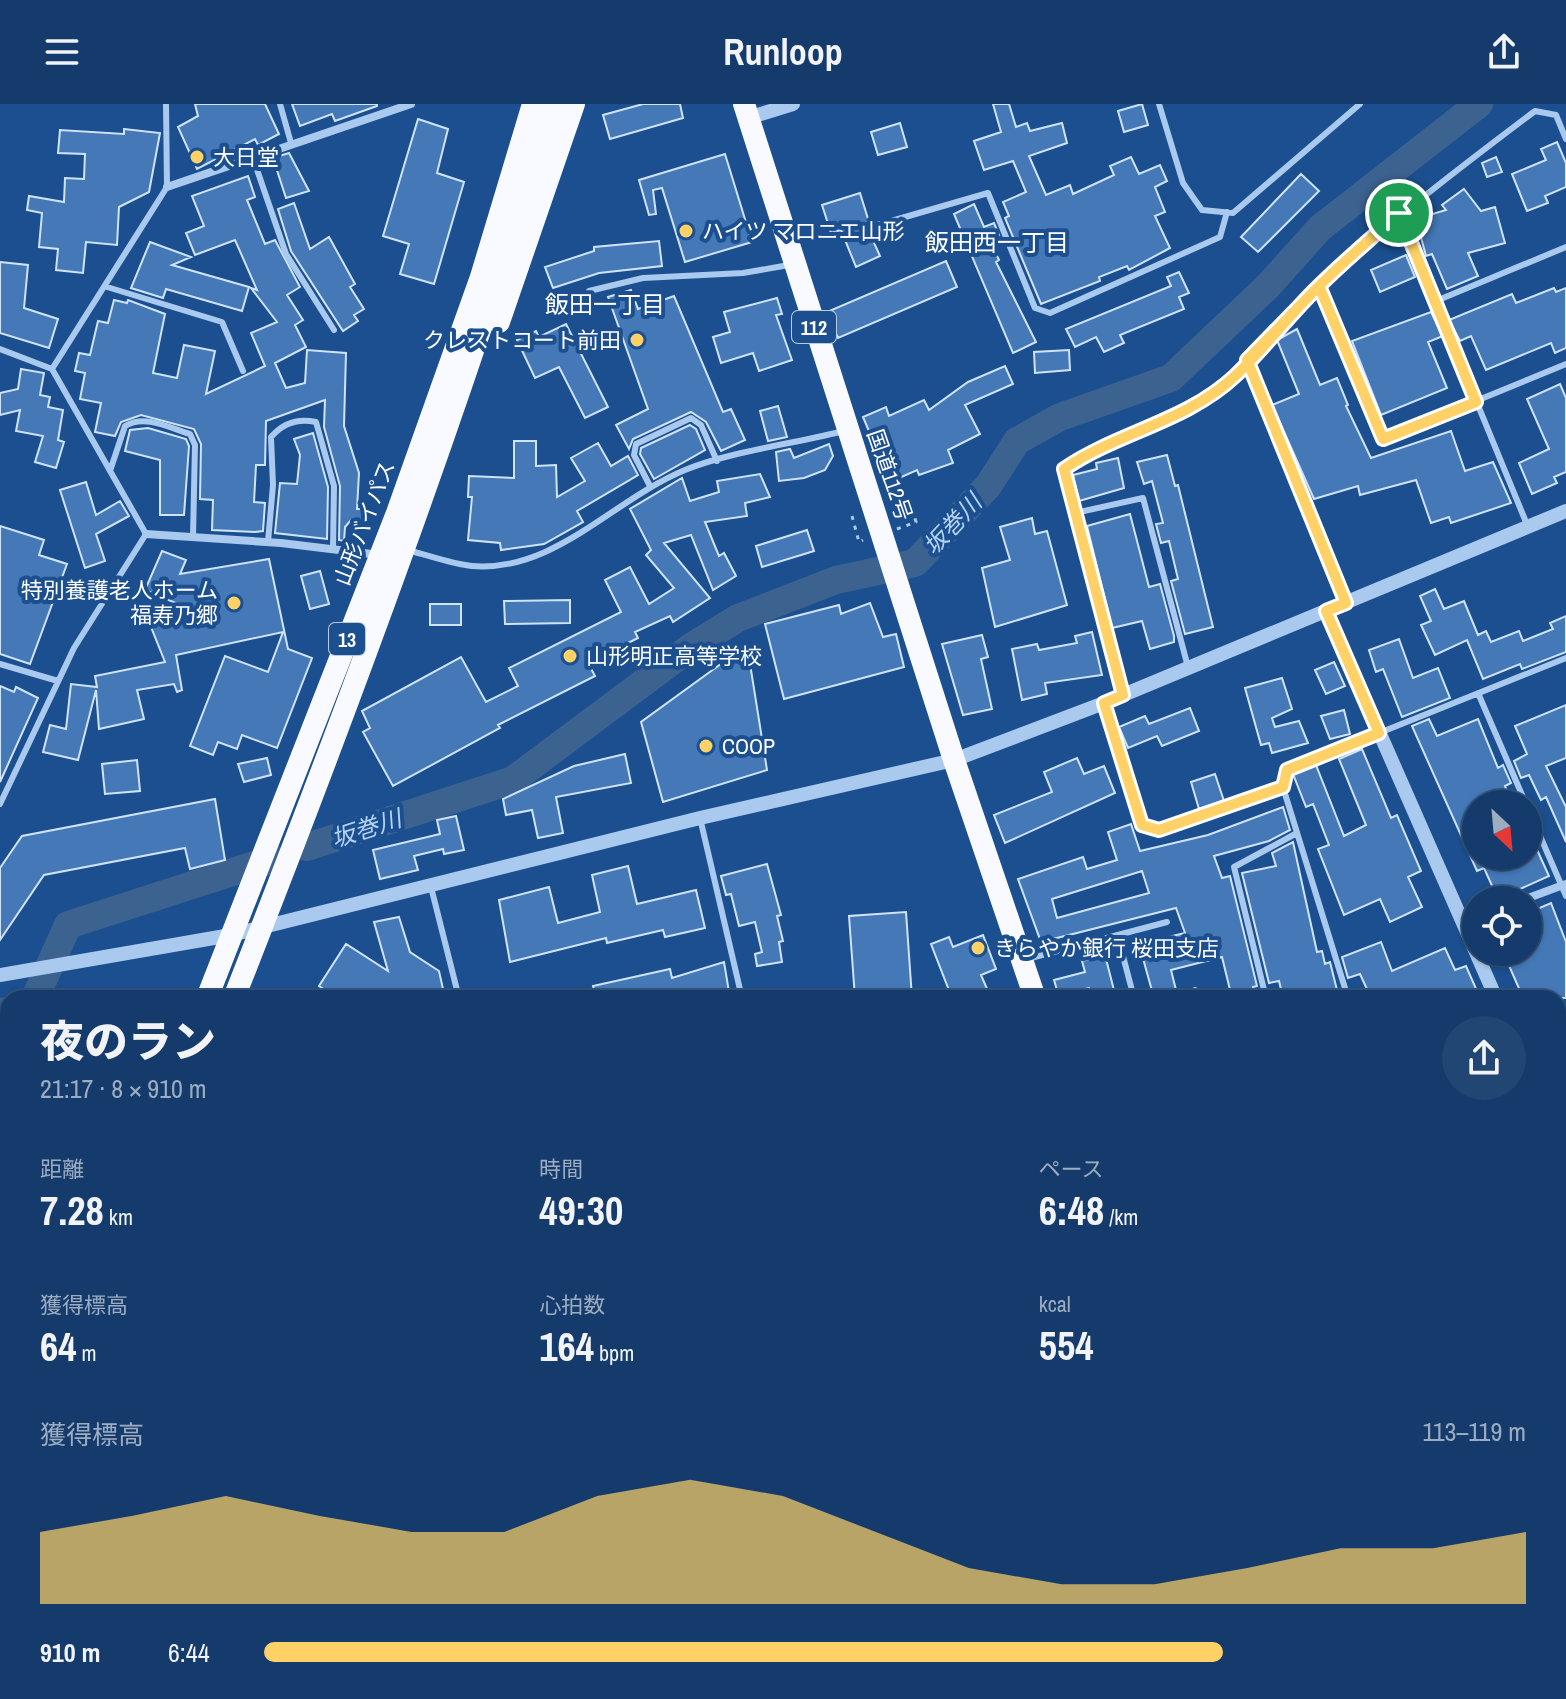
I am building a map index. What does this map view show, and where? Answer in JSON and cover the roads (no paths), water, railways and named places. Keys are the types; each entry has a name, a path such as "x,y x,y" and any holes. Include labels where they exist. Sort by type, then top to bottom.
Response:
{"highway":[{"path":"397,513 520,104"},
{"name":"山形バイパス","path":"210,990 489,283 533,104"},
{"name":"山形バイパス","path":"237,990 404,547 489,283 553,104"},
{"path":"404,547 441,471 514,286 574,104"},
{"name":"国道112号","path":"746,111 954,760 1033,990"}],"street":[{"path":"167,187 392,107 411,104"},
{"path":"746,111 793,104"},
{"path":"0,975 231,935 700,818 954,760 1104,703 1566,511"},
{"path":"146,534 268,542 380,555"},
{"path":"1326,611 1379,733 1462,904"},
{"path":"1542,893 1564,885"},
{"path":"1485,966 1493,990"}],"lane":[{"path":"52,369 107,287 167,187 166,104"},
{"path":"280,104 291,143"},
{"path":"1159,104 1183,183 1202,210 1233,213 1360,104"},
{"path":"1123,695 1064,469 1088,453 1164,423 1235,376 1319,286 1399,213 1535,111 1556,115 1566,139"},
{"path":"253,158 286,254 334,330"},
{"path":"874,226 988,193 1035,308 1050,313 1220,237 1227,212"},
{"path":"1399,213 1528,527"},
{"path":"1436,301 1566,247"},
{"path":"589,291 643,278 743,273 793,265"},
{"path":"1319,286 1383,439 1566,364"},
{"path":"107,287 222,322 243,371"},
{"path":"0,349 52,369 146,534 74,648 0,804"},
{"path":"1247,360 1346,603"},
{"path":"650,486 634,455 636,444 691,418 701,425 717,461"},
{"path":"268,542 273,485 271,437 280,427 303,419 316,422 331,469 333,550"},
{"path":"110,471 125,426 133,421 143,420 190,434 195,445 193,537"},
{"path":"404,547 472,566 526,560 553,548 650,486 688,469 847,430"},
{"path":"1075,513 1143,498 1188,667"},
{"path":"1346,990 1283,787 1287,770 1566,658"},
{"path":"0,664 58,681"},
{"path":"1478,693 1520,790"},
{"path":"1104,703 1142,825 1159,830 1283,787"},
{"path":"700,818 740,990"},
{"path":"1264,990 1234,867 1297,833"},
{"path":"1542,838 1566,896"},
{"path":"431,887 457,990"},
{"path":"1024,960 1167,922"},
{"path":"1118,937 1132,990"}],"waterway":[{"name":"坂巻川","path":"307,847 513,780 691,647 738,618 836,580 915,563 988,486 1017,441 1060,417 1171,378 1268,286 1320,228 1479,104"},
{"name":"坂巻川","path":"39,990 68,925 273,859"}],"place":[{"name":"大日堂","path":"197,157"},
{"name":"ハイツ マロニエ山形","path":"686,231"},
{"name":"クレストコート前田","path":"637,340"},
{"name":"特別養護老人ホーム 福寿乃郷","path":"234,603"},
{"name":"山形明正高等学校","path":"570,656"},
{"name":"COOP","path":"706,746"},
{"name":"きらやか銀行 桜田支店","path":"978,948"}],"district":[{"name":"飯田西一丁目","path":"997,242"},
{"name":"飯田一丁目","path":"605,304"}]}
